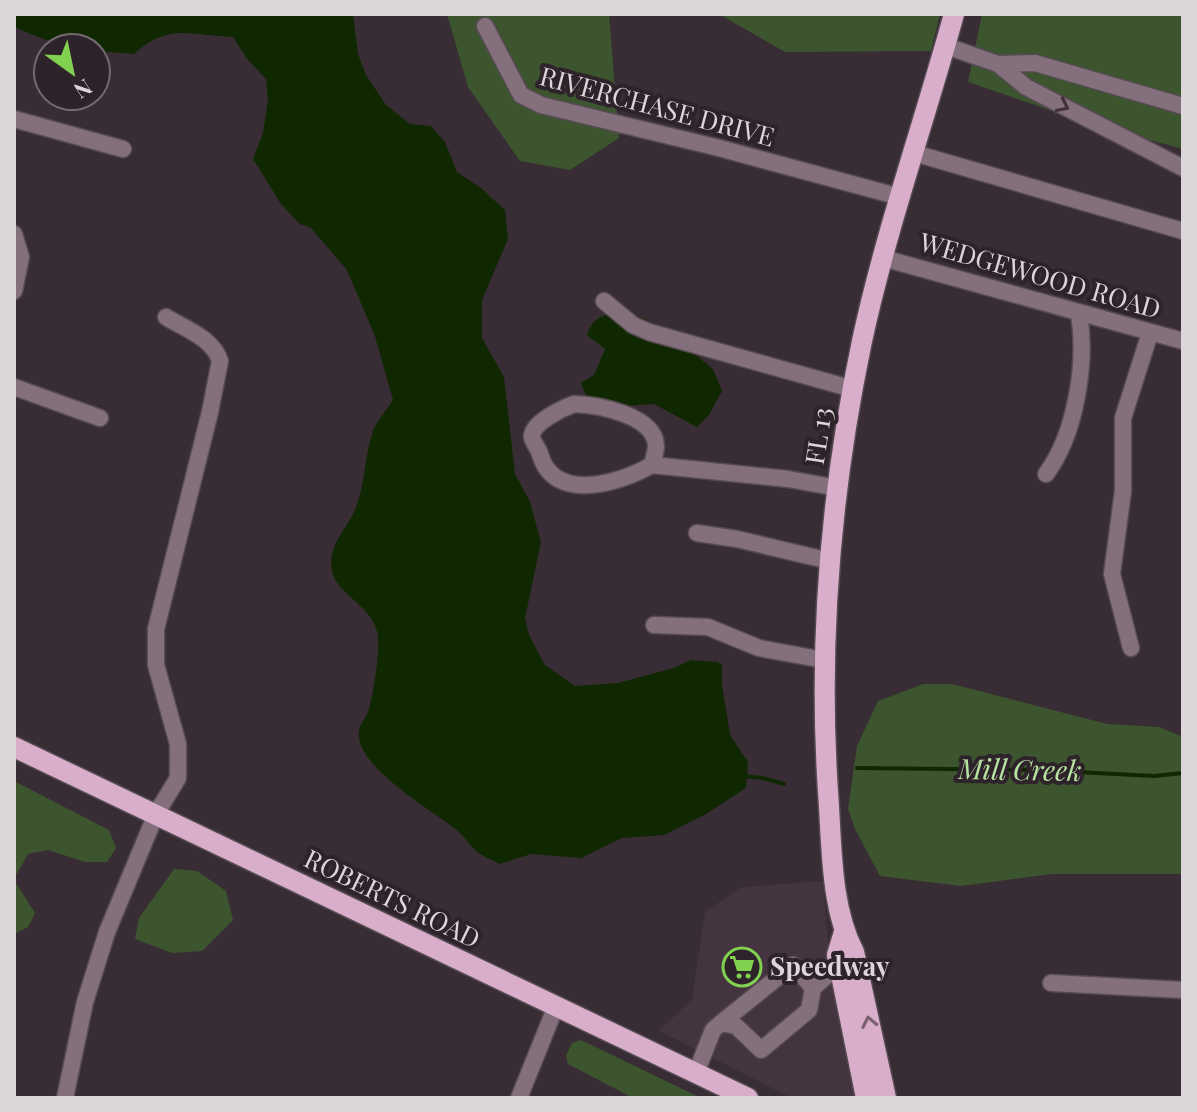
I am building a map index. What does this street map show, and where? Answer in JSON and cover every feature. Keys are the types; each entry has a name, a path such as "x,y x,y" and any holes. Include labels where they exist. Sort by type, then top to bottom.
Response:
{"main road":[{"name":"FL 13","path":"844,932 836,878 825,737 824,660 838,488 853,389 883,258 954,14"},
{"name":"ROBERTS ROAD","path":"14,747 748,1098"},
{"path":"844,932 837,955 866,1098"},
{"path":"844,932 854,952 886,1098"}],"street":[{"name":"RIVERCHASE DRIVE","path":"485,26 521,95 541,105 719,148 900,197"},
{"path":"946,46 998,64 1026,87 1183,168"},
{"path":"998,64 1035,63 1183,106"},
{"path":"14,119 123,149"},
{"path":"914,153 1183,231"},
{"path":"14,234 21,257 14,291"},
{"name":"WEDGEWOOD ROAD","path":"883,258 1183,341"},
{"path":"604,301 633,325 649,332 853,389"},
{"path":"1046,474 1065,441 1070,422 1082,352 1079,314"},
{"path":"65,1098 78,1029 100,949 156,814 178,778 178,744 156,665 156,629 220,361 213,346 166,317"},
{"path":"1131,648 1112,574 1123,491 1123,418 1150,333"},
{"path":"14,387 100,418"},
{"path":"652,465 656,446 653,434 641,422 589,405 574,404 563,408 546,418 532,437 542,464 552,477 563,481 602,484 634,475 652,465 799,480 838,488"},
{"path":"697,533 830,561"},
{"path":"654,625 708,627 759,648 824,660"},
{"path":"696,1073 713,1030 793,965 813,988"},
{"path":"721,1023 736,1026 761,1050 809,1010 813,988 839,965"},
{"path":"1051,983 1183,990"},
{"path":"519,1098 556,1006"}],"shaded area":[{"path":"14,14 353,14 358,54 366,75 386,105 410,124 431,126 445,142 457,172 505,210 508,239 482,300 482,338 504,377 515,474 530,502 541,542 525,618 529,635 545,665 575,686 618,683 674,668 691,660 722,665 730,735 748,762 746,788 706,814 664,835 622,838 581,858 531,854 500,864 477,851 458,831 382,773 361,745 359,731 373,691 378,659 377,631 368,614 336,581 331,564 335,546 359,498 373,431 393,400 375,336 347,270 311,228 300,224 281,204 253,159 263,133 268,99 266,79 248,60 233,37 170,34 147,44 134,54 112,52 112,32 32,32 32,35 14,26"},
{"path":"447,14 609,14 619,138 570,170 520,161 468,87"},
{"path":"719,14 940,14 931,51 785,52"},
{"path":"982,14 1183,14 1183,149 1094,125 968,82"},
{"path":"622,312 645,319 713,369 722,391 709,415 697,427 654,404 591,408 581,383 594,375 605,349 587,335 596,320"},
{"path":"923,684 952,684 1107,724 1159,727 1183,737 1183,874 1051,874 961,886 880,876 848,809 857,746 878,701"},
{"path":"14,781 109,830 116,848 107,862 85,862 48,850 28,854 14,879"},
{"path":"174,869 197,871 226,891 233,920 202,951 172,953 135,939 139,918"},
{"path":"14,880 35,913 28,927 14,934"},
{"path":"823,881 828,942 858,1098 792,1098 659,1031 692,999 705,912 741,887"},
{"path":"581,1040 701,1098 633,1098 568,1064 566,1056 572,1043"}],"waterway":[{"name":"Mill Creek","path":"857,768 1038,770 1154,776 1183,773"},
{"path":"742,776 784,784"}],"place":[{"name":"Speedway","path":"742,967"}]}
